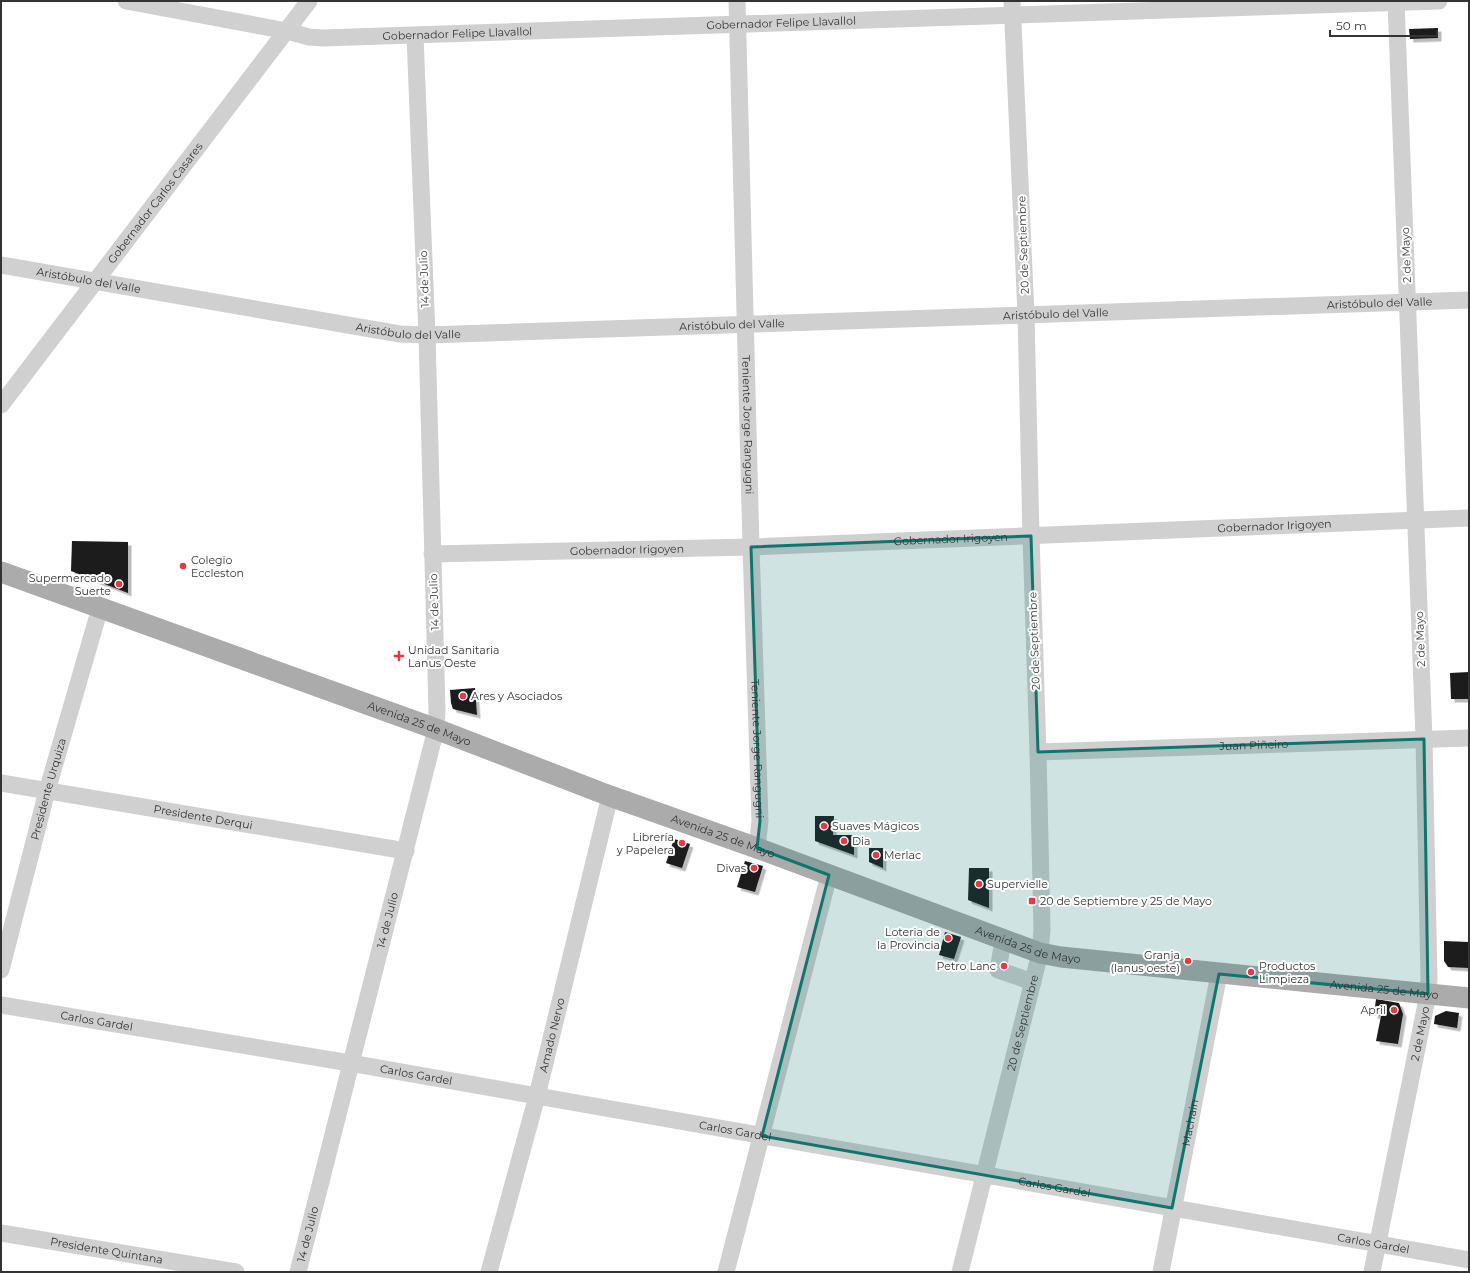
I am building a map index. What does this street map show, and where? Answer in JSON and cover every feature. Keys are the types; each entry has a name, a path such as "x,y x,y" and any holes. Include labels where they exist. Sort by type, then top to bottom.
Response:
{"main road":[{"name":"Avenida 25 de Mayo","path":"1,572 436,729 610,796 757,848 1040,953 1061,957 1219,974 1469,998"}],"street":[{"name":"Gobernador Felipe Llavallol","path":"132,1 287,31 309,37 323,38 738,25 1013,8 1439,1"},
{"name":"Gobernador Carlos Casares","path":"1,405 309,1"},
{"name":"Teniente Jorge Rangugni","path":"737,1 751,548 760,821 757,848"},
{"name":"2 de Mayo","path":"1372,1272 1428,994 1424,739 1396,1"},
{"name":"20 de Septiembre","path":"960,1272 1040,953 1042,929 1026,315 1013,8"},
{"name":"14 de Julio","path":"298,1272 436,729 437,711 426,335 415,36"},
{"name":"Aristóbulo del Valle","path":"1,265 400,334 426,335 1469,300"},
{"name":"Gobernador Irigoyen","path":"432,554 751,548 1469,518"},
{"name":"Presidente Urquiza","path":"1,970 47,791 100,608"},
{"name":"Juan Piñeiro","path":"1038,752 1469,738"},
{"name":"Presidente Derqui","path":"1,783 406,851"},
{"name":"Amado Nervo","path":"489,1272 537,1096 610,796"},
{"path":"726,1272 829,875"},
{"path":"1003,940 998,970 1033,982"},
{"name":"Machain","path":"1160,1272 1219,974"},
{"name":"Carlos Gardel","path":"1,1006 350,1063 1469,1260"},
{"name":"Presidente Quintana","path":"1,1233 236,1272"}],"highlighted area":[{"path":"1031,536 1038,752 1424,739 1428,994 1219,974 1172,1208 762,1136 829,875 757,848 760,821 751,547"}],"building":[{"path":"1438,28 1438,38 1410,39 1409,29"},
{"path":"72,541 128,542 128,593 71,571"},
{"path":"1469,672 1469,699 1451,699 1450,673"},
{"name":"Ares y Asociados","path":"475,688 477,715 453,709 450,690"},
{"name":"Suaves Mágicos","path":"815,816 834,816 833,835 854,835 854,855 815,841"},
{"path":"674,839 690,844 682,868 666,863"},
{"name":"Merlac","path":"869,848 883,848 883,868 869,862"},
{"path":"745,861 763,866 755,892 737,887"},
{"name":"Supervielle","path":"969,868 989,868 989,908 968,900"},
{"path":"945,932 961,937 954,959 939,955"},
{"path":"1444,941 1469,942 1469,968 1448,967 1444,961"},
{"path":"1376,999 1399,1003 1403,1014 1398,1044 1376,1041 1381,1016 1374,1015"},
{"path":"1446,1011 1459,1013 1457,1028 1434,1024 1435,1016"}],"place":[{"name":"Colegio Eccleston","path":"183,566"},
{"name":"Supermercado Suerte","path":"119,584"},
{"name":"Unidad Sanitaria Lanus Oeste","path":"399,656"},
{"name":"Ares y Asociados","path":"463,696"},
{"name":"Suaves Mágicos","path":"824,826"},
{"name":"Dia","path":"844,841"},
{"name":"Librería y Papelera","path":"682,843"},
{"name":"Merlac","path":"876,855"},
{"name":"Divas","path":"754,868"},
{"name":"Supervielle","path":"979,884"},
{"name":"20 de Septiembre y 25 de Mayo","path":"1032,901"},
{"name":"Loteria de la Provincia","path":"948,938"},
{"name":"Granja (lanus oeste)","path":"1188,961"},
{"name":"Petro Lanc","path":"1004,966"},
{"name":"Productos Limpieza","path":"1251,972"},
{"name":"April","path":"1394,1010"}]}
